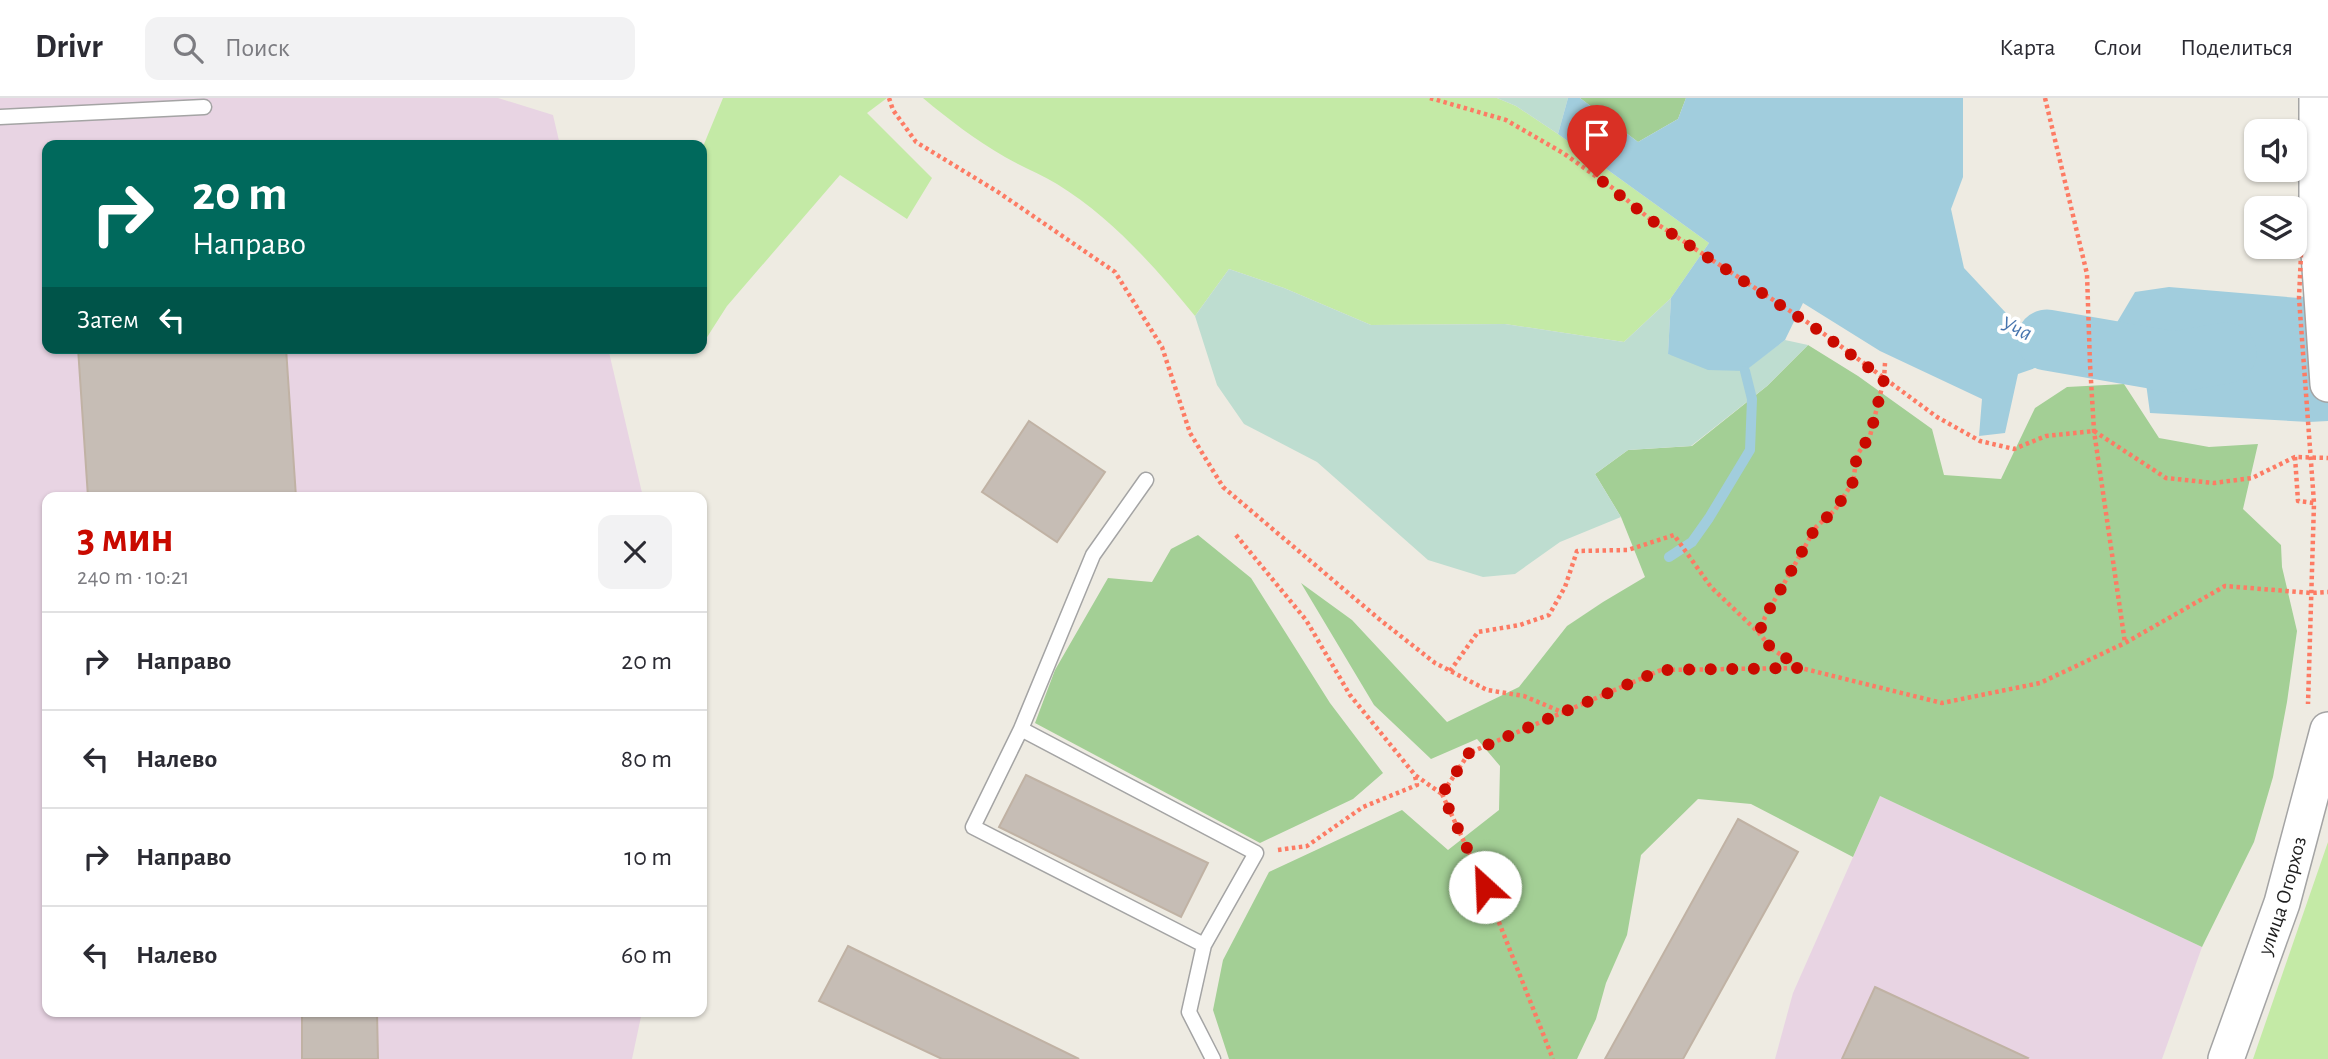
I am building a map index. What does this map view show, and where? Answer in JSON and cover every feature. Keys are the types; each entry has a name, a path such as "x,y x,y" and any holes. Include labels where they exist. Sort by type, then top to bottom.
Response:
{"street":[{"path":"2317,98 2309,229 2328,384"},
{"name":"улица Огорхоз","path":"2226,1059 2281,903 2318,720"}],"lane":[{"path":"0,117 204,107"},
{"path":"1146,480 1093,555 1021,729 973,827 1204,945"},
{"path":"1021,729 1255,853 1204,945 1189,1012 1213,1059"}],"path":[{"path":"889,98 893,110 916,142 998,192 1115,272 1162,347 1190,433 1223,487 1435,663 1487,690 1524,696 1564,713"},
{"path":"1430,98 1506,120 1563,153 1615,189 1651,220 1815,328 1937,417 1980,441 2014,449 2046,436 2094,431 2166,478 2214,483 2252,478 2295,457 2328,458"},
{"path":"2045,98 2087,274 2094,431 2125,643"},
{"path":"2309,229 2300,298 2315,502 2311,593 2318,720"},
{"path":"1759,633 1765,617 1816,527 1835,510 1853,482 1857,455 1870,436 1884,379 1885,363"},
{"path":"2295,457 2298,501 2315,502"},
{"path":"1236,535 1306,621 1350,695 1415,775 1442,794 1485,887 1553,1059"},
{"path":"1450,670 1478,632 1520,625 1549,615 1565,587 1577,551 1628,550 1675,536 1711,587 1772,649 1801,668"},
{"path":"1442,794 1469,753 1661,670 1801,668 1942,703 2040,683 2125,643 2225,586 2328,592"},
{"path":"1255,853 1307,846 1363,807 1418,785 1415,775"}],"shaded area":[{"path":"0,98 498,98 553,115 559,140 42,140 42,354 609,354 642,492 42,492 42,1017 641,1017 632,1059 0,1059"},
{"path":"1880,796 2202,947 2162,1059 1775,1059 1793,993"}],"green space":[{"path":"723,98 887,98 867,113 932,178 907,219 840,175 727,306 707,337 706,140"},
{"path":"923,98 1497,98 1516,106 1558,134 1709,243 1671,298 1624,342 1505,324 1371,325 1284,288 1229,269 1195,316 1148,262 1096,212 1057,184 984,144"},
{"path":"1497,98 1568,98 1558,134 1516,106"},
{"path":"1580,98 1686,98 1678,119 1638,142"},
{"path":"1229,269 1284,288 1371,325 1505,324 1624,342 1671,298 1668,354 1745,370 1785,340 1808,345 1767,386 1691,446 1628,450 1595,474 1621,517 1560,542 1515,574 1483,577 1428,560 1317,462 1244,424 1217,385 1195,316"},
{"path":"1808,345 1858,376 1932,429 1944,475 2001,479 2035,408 2067,387 2124,384 2159,438 2209,447 2258,444 2243,509 2281,545 2282,567 2297,631 2273,777 2254,842 2202,947 1880,796 1853,857 1751,804 1698,799 1641,855 1627,935 1606,983 1596,1019 1577,1059 1229,1059 1213,1010 1223,960 1269,872 1402,810 1448,850 1499,810 1500,766 1477,739 1431,759 1374,705 1301,583 1352,620 1447,722 1519,687 1567,626 1645,577 1621,517 1595,474 1628,450 1692,446 1767,386"},
{"path":"1198,535 1251,578 1330,703 1383,773 1353,799 1260,843 1035,723 1055,670 1108,578 1152,582 1171,549"},
{"path":"2328,842 2328,1059 2253,1059"}],"water":[{"path":"1568,98 1580,98 1638,142 1678,119 1686,98 1963,98 1963,177 1951,209 1964,268 2020,328 2116,324 2135,292 2169,287 2299,298 2328,288 2328,421 2150,413 2142,354 2061,359 2018,374 2005,433 1979,436 1982,399 1880,351 1803,303 1785,340 1745,371 1708,370 1668,354 1671,298 1709,243 1558,134"}],"building":[{"path":"78,354 286,354 296,492 88,492"},
{"path":"1029,421 1105,472 1057,542 982,492"},
{"path":"1026,775 1208,863 1181,917 999,827"},
{"path":"1738,819 1798,852 1683,1059 1605,1059"},
{"path":"848,946 1079,1059 942,1059 819,1001"},
{"path":"1875,987 2028,1058 1842,1059"},
{"path":"302,1017 377,1017 378,1059 302,1059"}],"waterway":[{"name":"Уча","path":"2047,340 2174,362 2226,353"},
{"path":"1669,557 1692,542 1750,450 1752,399 1745,371"}],"route":[{"path":"1485,887 1442,794 1469,753 1661,670 1801,668 1772,649 1759,633 1765,617 1816,527 1835,510 1848,493 1853,482 1857,455 1870,436 1884,379 1815,328 1651,220 1597,177"}]}
